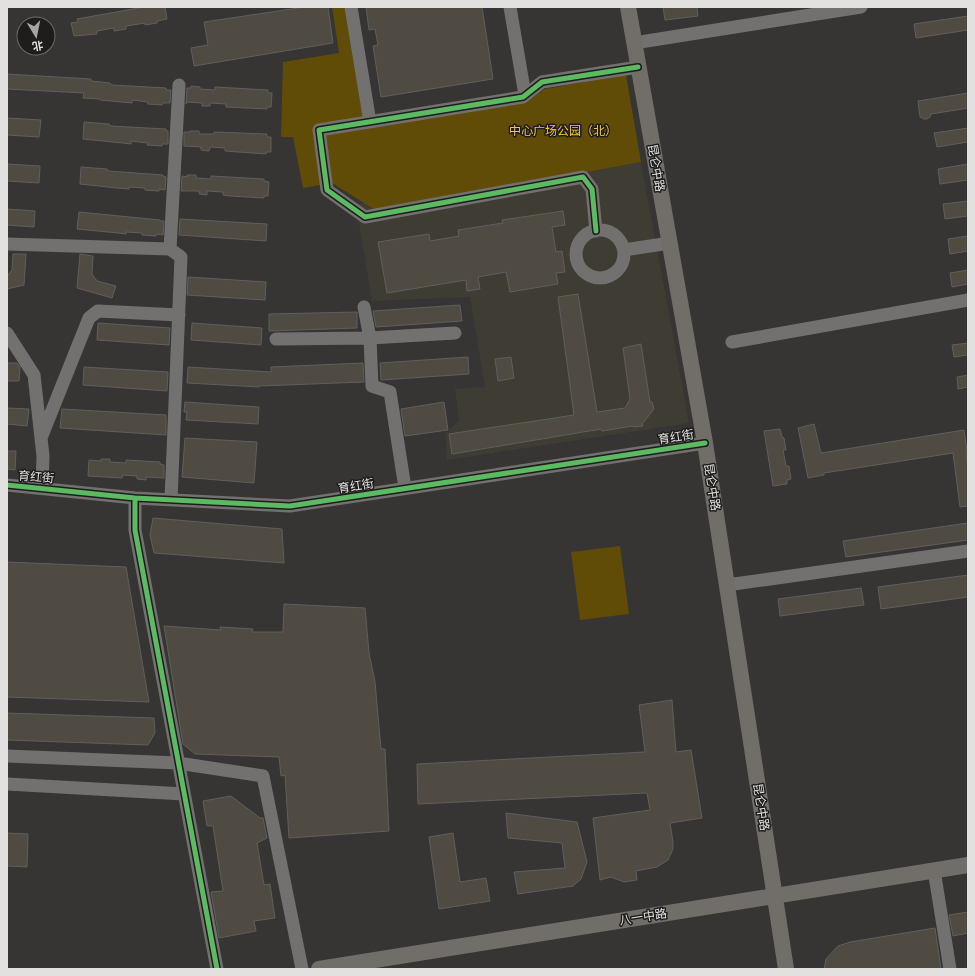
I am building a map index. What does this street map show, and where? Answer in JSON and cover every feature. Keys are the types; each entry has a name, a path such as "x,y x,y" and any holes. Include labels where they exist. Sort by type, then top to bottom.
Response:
{"main road":[{"name":"昆仑中路","path":"628,7 705,442 786,969"},
{"name":"八一中路","path":"319,969 968,865"}],"street":[{"path":"351,7 370,122"},
{"path":"510,7 525,95"},
{"path":"634,43 861,7"},
{"path":"596,231 592,189 583,177 365,217 327,190 319,130 522,97 542,82 638,67"},
{"path":"170,249 179,85"},
{"path":"604,230 617,237 624,250 622,265 611,276 604,278 595,278 588,275 581,269 577,262 576,250 582,239 588,233 596,231 604,230"},
{"path":"624,250 670,243"},
{"path":"7,244 170,249 181,257 171,500"},
{"path":"732,342 968,300"},
{"path":"364,307 370,338 372,386 390,392 405,488"},
{"path":"41,438 90,318 98,311 179,315"},
{"path":"7,333 34,375 43,456 42,488"},
{"path":"276,340 370,338 455,333"},
{"name":"育红街","path":"7,485 135,498 290,506 705,442"},
{"path":"135,498 135,530 217,969"},
{"path":"727,586 968,551"},
{"path":"7,756 178,763 263,776 302,969"},
{"path":"7,784 184,794"},
{"path":"934,870 950,969"}],"shaded area":[{"path":"641,162 689,423 447,460 445,434 459,421 455,389 485,387 470,297 372,301 356,205 364,203 377,211"}],"green space":[{"name":"中心广场公园（北）","path":"332,7 347,7 367,128 532,98 545,89 626,75 641,162 377,211 332,183 303,188 293,137 281,137 283,62 339,53"},
{"path":"620,546 629,614 580,620 571,552"}],"building":[{"path":"144,7 165,7 167,19 157,21 157,23 126,26 126,29 114,31 114,28 97,31 97,34 74,36 71,23 78,22 77,19"},
{"path":"305,7 328,7 333,43 194,66 191,48 208,45 204,22"},
{"path":"366,7 482,7 493,79 381,97 373,46 378,45 375,29 369,30"},
{"path":"663,7 697,7 698,16 665,20"},
{"path":"968,16 968,30 916,38 914,24"},
{"path":"7,74 91,79 91,81 110,83 112,85 166,88 166,90 171,90 170,103 163,103 162,105 148,104 148,102 132,100 132,103 83,98 84,93 7,89"},
{"path":"191,86 200,87 200,89 215,90 215,87 268,90 268,93 272,93 271,107 267,107 267,109 226,107 226,104 210,103 210,106 202,106 202,103 187,102 186,104 187,88 191,88"},
{"path":"968,93 968,108 931,114 927,119 920,117 918,101"},
{"path":"7,118 41,120 39,137 7,135"},
{"path":"84,122 109,124 111,126 166,129 166,131 168,131 168,144 162,144 162,146 147,145 148,143 131,141 131,144 83,139"},
{"path":"968,128 968,142 937,147 934,133"},
{"path":"199,131 199,134 214,134 214,132 267,134 267,137 271,137 271,152 266,152 266,154 225,151 225,148 210,147 209,151 201,150 201,147 184,146 184,132"},
{"path":"7,164 40,166 39,183 7,181"},
{"path":"968,164 968,180 940,184 938,169"},
{"path":"81,167 107,169 108,171 163,175 166,177 165,190 145,190 145,188 129,187 129,189 80,184"},
{"path":"187,175 196,175 196,178 211,179 211,176 264,179 264,181 269,182 268,196 264,196 264,198 230,196 223,195 223,192 207,191 207,195 199,194 199,191 181,191 182,176 187,177"},
{"path":"968,201 968,216 945,219 943,204"},
{"path":"7,209 35,211 34,227 7,225"},
{"path":"563,211 565,225 552,227 556,252 562,251 565,272 556,273 558,284 510,292 506,272 478,277 480,289 467,291 466,280 387,293 378,242 429,234 430,241 459,236 458,230 503,223 502,220"},
{"path":"79,212 164,221 163,235 142,235 142,233 126,232 126,234 77,229"},
{"path":"180,219 267,224 266,241 179,235"},
{"path":"968,236 968,251 950,254 948,239"},
{"path":"13,254 26,254 24,285 7,289 7,276 12,270"},
{"path":"80,254 93,256 92,274 97,281 116,286 112,298 77,288"},
{"path":"968,270 968,284 952,287 950,273"},
{"path":"188,277 266,282 265,300 187,295"},
{"path":"578,294 597,412 625,408 630,399 623,348 641,344 650,402 652,402 654,409 642,424 643,426 633,426 602,431 601,429 452,454 449,434 574,415 558,297"},
{"path":"460,305 462,321 376,327 373,311"},
{"path":"357,312 357,328 269,331 269,314"},
{"path":"98,323 170,328 169,345 97,340"},
{"path":"192,323 262,328 261,345 191,340"},
{"path":"968,343 968,355 954,357 952,345"},
{"path":"468,357 469,374 381,380 380,363"},
{"path":"511,357 514,378 498,381 495,359"},
{"path":"7,363 17,363 20,367 19,381 7,381"},
{"path":"363,363 364,382 259,387 187,383 188,367 271,372 271,367"},
{"path":"84,367 168,372 167,391 83,385"},
{"path":"968,375 968,387 958,389 957,377"},
{"path":"185,402 259,407 258,424 186,420 187,412 184,412"},
{"path":"444,402 448,430 405,436 401,409"},
{"path":"7,408 29,409 27,426 7,424"},
{"path":"62,409 166,415 166,435 60,428"},
{"path":"814,424 821,453 964,430 968,470 968,506 960,507 953,453 824,473 824,475 808,478 798,428"},
{"path":"780,429 782,437 784,438 786,450 783,450 786,466 789,466 791,479 787,480 787,484 773,486 764,431"},
{"path":"185,438 257,442 254,483 182,477"},
{"path":"7,451 16,451 15,470 7,469"},
{"path":"101,459 110,459 110,462 126,463 126,460 160,462 160,464 164,465 164,478 146,477 146,480 137,479 137,476 123,475 122,478 88,476 89,460 101,461"},
{"path":"153,518 282,529 284,563 154,553 150,535"},
{"path":"968,523 968,540 846,557 843,541"},
{"path":"7,562 126,567 149,702 7,697"},
{"path":"968,575 968,597 881,609 878,587"},
{"path":"861,588 864,605 780,616 778,599"},
{"path":"284,604 365,608 369,653 375,682 381,749 385,749 389,831 289,838 285,775 281,776 279,757 195,754 183,744 164,626 221,630 220,627 253,629 252,632 283,632"},
{"path":"672,700 676,752 691,750 702,818 670,823 673,849 668,860 657,867 636,871 637,880 624,882 611,877 600,880 593,818 650,810 647,793 418,804 417,764 645,752 639,705"},
{"path":"7,713 154,718 155,733 148,745 7,740"},
{"path":"231,796 260,818 263,818 267,838 257,843 264,885 270,884 275,918 254,921 256,931 219,938 211,892 223,891 213,826 207,826 203,801"},
{"path":"506,813 577,822 587,862 581,879 573,886 518,894 514,872 565,868 562,843 508,838"},
{"path":"7,833 28,834 27,867 7,866"},
{"path":"453,833 460,882 486,878 490,901 439,909 429,837"},
{"path":"968,912 968,933 953,936 949,915"},
{"path":"935,928 941,969 824,969 826,959 838,946 850,942"}],"cycle path":[{"path":"596,231 592,189 583,177 365,217 327,190 319,130 523,97 542,82 638,67"},
{"path":"7,485 135,498 290,506 705,443"},
{"path":"135,498 135,530 217,969"}]}
